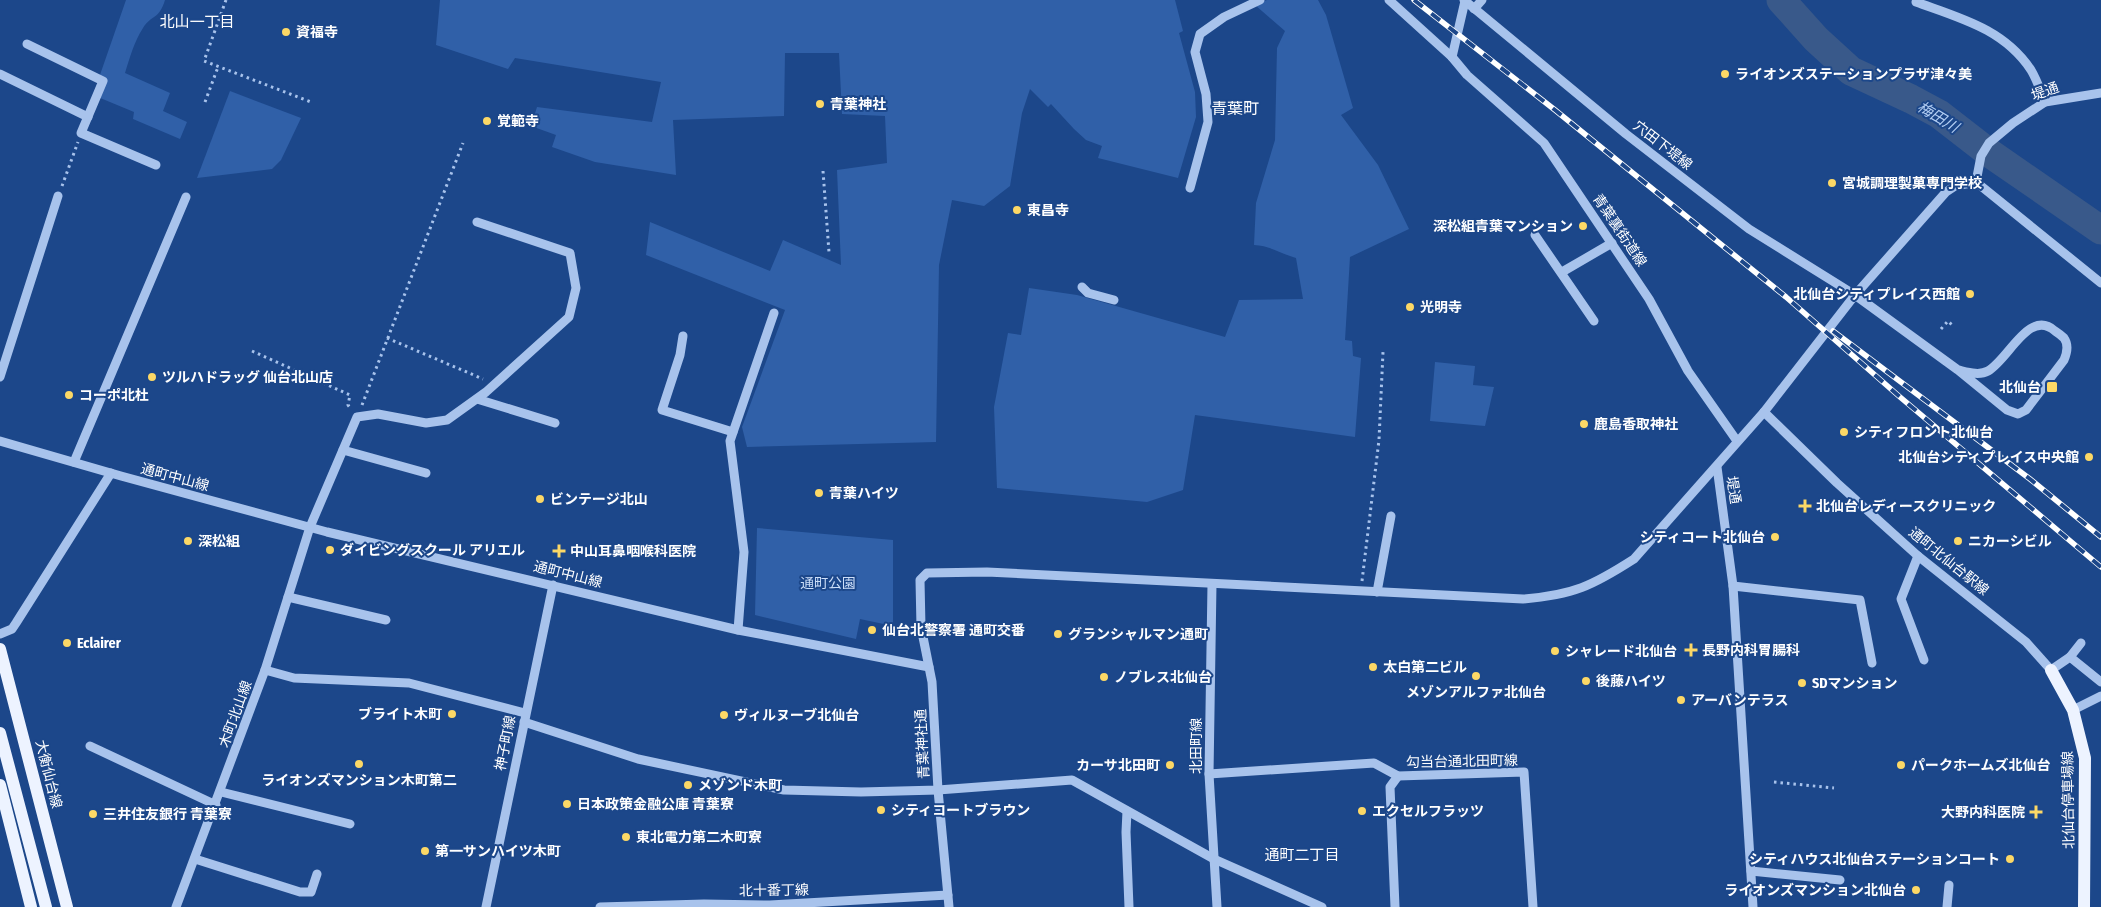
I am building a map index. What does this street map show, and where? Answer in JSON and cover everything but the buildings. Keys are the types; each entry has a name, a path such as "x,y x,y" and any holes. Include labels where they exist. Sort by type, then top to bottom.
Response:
{"main road":[{"name":"大衡仙台線","path":"0,649 68,907"},
{"name":"北仙台停車場線","path":"2051,670 2073,710 2085,758 2084,907"},
{"path":"0,733 46,907"},
{"path":"0,786 31,907"}],"street":[{"path":"1190,188 1208,122 1206,94 1195,52 1200,34 1224,17 1260,0"},
{"name":"青葉裏街道線","path":"1389,0 1452,57 1467,75 1544,143 1649,299 1688,371 1737,441"},
{"path":"1474,9 1482,0"},
{"path":"1452,57 1464,1"},
{"name":"穴田下堤線","path":"1464,1 1626,134 1749,229 1855,295 1958,370 2007,410 2018,414 2026,410 2064,360 2068,350 2064,339 2050,326 2040,324 2029,328 1999,363 1986,372 1974,374 1958,370"},
{"path":"1916,2 1975,23 2007,41 2031,71 2045,102"},
{"path":"27,44 103,82 82,133 156,165"},
{"path":"0,74 88,117"},
{"name":"堤通","path":"1752,907 1733,586 1717,467 1737,441 1764,412 1855,295 1946,192 1955,186 1976,182 1981,156 1990,143 2003,130 2045,102 2101,93"},
{"path":"1976,182 2101,283"},
{"path":"0,377 58,196"},
{"path":"74,462 186,197"},
{"path":"357,417 378,414 426,423 447,420 492,387 569,317 576,288 570,253 477,222"},
{"path":"1535,235 1594,321"},
{"path":"1562,272 1612,243"},
{"path":"1082,287 1088,293 1114,300"},
{"path":"738,630 744,552 730,441 774,314"},
{"path":"683,336 680,355 662,410 733,432"},
{"path":"477,399 555,423"},
{"name":"通町北仙台駅線","path":"1764,412 1837,483 1918,556 2026,642 2051,670"},
{"name":"木町北山線","path":"176,907 266,670 310,527 357,417"},
{"name":"通町中山線","path":"0,441 310,527 738,630 929,667"},
{"path":"343,450 426,473"},
{"path":"1212,584 1523,599 1555,597 1580,590 1606,577 1634,559 1717,467"},
{"path":"0,634 12,629 16,624 111,473"},
{"path":"1377,592 1391,516"},
{"path":"1918,556 1901,599 1924,660"},
{"name":"青葉神社通","path":"949,907 938,790 932,682 921,627 920,580 927,573 936,571 1212,584"},
{"name":"北田町線","path":"1212,584 1209,774 1217,907"},
{"name":"神子町線","path":"486,907 553,585"},
{"path":"1733,586 1860,600 1872,663"},
{"path":"288,597 386,620"},
{"path":"2051,670 2070,657 2081,643"},
{"path":"2070,657 2101,682"},
{"path":"266,670 294,678 409,684 524,718 638,759 784,790 861,792 938,790 1072,780 1214,859 1322,907"},
{"path":"2073,710 2101,696"},
{"path":"90,746 216,805"},
{"name":"勾当台通北田町線","path":"1209,774 1374,763 1398,776 1524,772 1533,907"},
{"path":"1395,907 1390,787 1398,776"},
{"path":"221,792 350,824"},
{"path":"1127,811 1129,907"},
{"path":"195,859 300,892 311,892 317,874"},
{"path":"1751,871 1840,880"},
{"path":"1947,907 1949,885"},
{"name":"北十番丁線","path":"600,907 770,905 948,895"}],"path":[{"path":"226,0 204,62 311,102"},
{"path":"205,102 218,67"},
{"path":"63,184 82,133"},
{"path":"357,417 464,143"},
{"path":"823,172 829,252"},
{"path":"1941,329 1948,321 1952,325"},
{"path":"387,338 482,378 492,387"},
{"path":"252,351 350,395 348,405 357,417"},
{"path":"1360,591 1379,440 1383,352"},
{"path":"1774,782 1834,788"}],"green space":[{"path":"126,0 165,0 158,14 146,24 140,33 132,50 125,73 170,93 163,111 187,122 180,139 133,119 134,112 93,95"},
{"path":"440,0 1175,0 1183,31 1179,33 1195,92 1196,117 1178,178 1098,158 1102,146 1086,140 1051,104 1048,107 1030,89 1022,113 1010,186 984,206 952,200 939,265 936,442 747,447 742,427 785,310 646,255 650,222 770,271 783,240 841,265 837,170 887,163 885,116 842,114 839,53 785,53 784,116 673,120 676,175 595,162 552,147 556,135 531,126 537,107 652,122 661,82 515,58 508,69 436,45"},
{"path":"1267,0 1318,0 1326,15 1353,108 1341,115 1378,165 1409,229 1350,257 1345,340 1352,341 1353,356 1361,358 1355,437 1195,415 1183,490 1147,502 997,488 994,407 1008,333 1021,335 1029,288 1077,295 1225,337 1239,300 1303,299 1296,258 1270,248 1254,245 1256,203 1275,140 1277,48 1285,31 1255,5"},
{"path":"230,91 301,118 281,160 272,169 197,178"},
{"path":"1435,362 1475,366 1473,385 1494,387 1485,426 1430,421"},
{"name":"通町公園","path":"757,528 893,540 893,626 860,619 856,639 755,615"}],"waterway":[{"name":"梅田川","path":"1781,0 1816,39 1851,71 1939,114 1988,152 2101,230"}],"railway":[{"path":"1414,0 1555,110 1786,297 1900,397 2101,567"},
{"path":"1833,331 2030,479 2101,537"}],"place":[{"name":"資福寺","path":"286,32"},
{"name":"ライオンズステーションプラザ津々美","path":"1725,74"},
{"name":"青葉神社","path":"820,104"},
{"name":"覚範寺","path":"487,121"},
{"name":"宮城調理製菓専門学校","path":"1832,183"},
{"name":"東昌寺","path":"1017,210"},
{"name":"深松組青葉マンション","path":"1583,226"},
{"name":"北仙台シティプレイス西館","path":"1970,294"},
{"name":"光明寺","path":"1410,307"},
{"name":"ツルハドラッグ 仙台北山店","path":"152,377"},
{"name":"北仙台","path":"2052,387"},
{"name":"コーポ北杜","path":"69,395"},
{"name":"鹿島香取神社","path":"1584,424"},
{"name":"シティフロント北仙台","path":"1844,432"},
{"name":"北仙台シティプレイス中央館","path":"2089,457"},
{"name":"青葉ハイツ","path":"819,493"},
{"name":"ビンテージ北山","path":"540,499"},
{"name":"北仙台レディースクリニック","path":"1805,506"},
{"name":"シティコート北仙台","path":"1775,537"},
{"name":"深松組","path":"188,541"},
{"name":"ニカーシビル","path":"1958,541"},
{"name":"ダイビングスクール アリエル","path":"330,550"},
{"name":"中山耳鼻咽喉科医院","path":"559,551"},
{"name":"仙台北警察署 通町交番","path":"872,630"},
{"name":"グランシャルマン通町","path":"1058,634"},
{"name":"Eclairer","path":"67,643"},
{"name":"長野内科胃腸科","path":"1691,650"},
{"name":"シャレード北仙台","path":"1555,651"},
{"name":"太白第二ビル","path":"1373,667"},
{"name":"メゾンアルファ北仙台","path":"1476,676"},
{"name":"ノブレス北仙台","path":"1104,677"},
{"name":"後藤ハイツ","path":"1586,681"},
{"name":"SDマンション","path":"1802,683"},
{"name":"アーバンテラス","path":"1681,700"},
{"name":"ブライト木町","path":"452,714"},
{"name":"ヴィルヌーブ北仙台","path":"724,715"},
{"name":"ライオンズマンション木町第二","path":"359,764"},
{"name":"カーサ北田町","path":"1170,765"},
{"name":"パークホームズ北仙台","path":"1901,765"},
{"name":"メゾンド木町","path":"688,785"},
{"name":"日本政策金融公庫 青葉寮","path":"567,804"},
{"name":"シティコートブラウン","path":"881,810"},
{"name":"エクセルフラッツ","path":"1362,811"},
{"name":"大野内科医院","path":"2036,812"},
{"name":"三井住友銀行 青葉寮","path":"93,814"},
{"name":"東北電力第二木町寮","path":"626,837"},
{"name":"第一サンハイツ木町","path":"425,851"},
{"name":"シティハウス北仙台ステーションコート","path":"2010,859"},
{"name":"ライオンズマンション北仙台","path":"1916,890"}],"district":[{"name":"北山一丁目","path":"197,22"},
{"name":"青葉町","path":"1235,108"},
{"name":"通町二丁目","path":"1302,855"}]}
